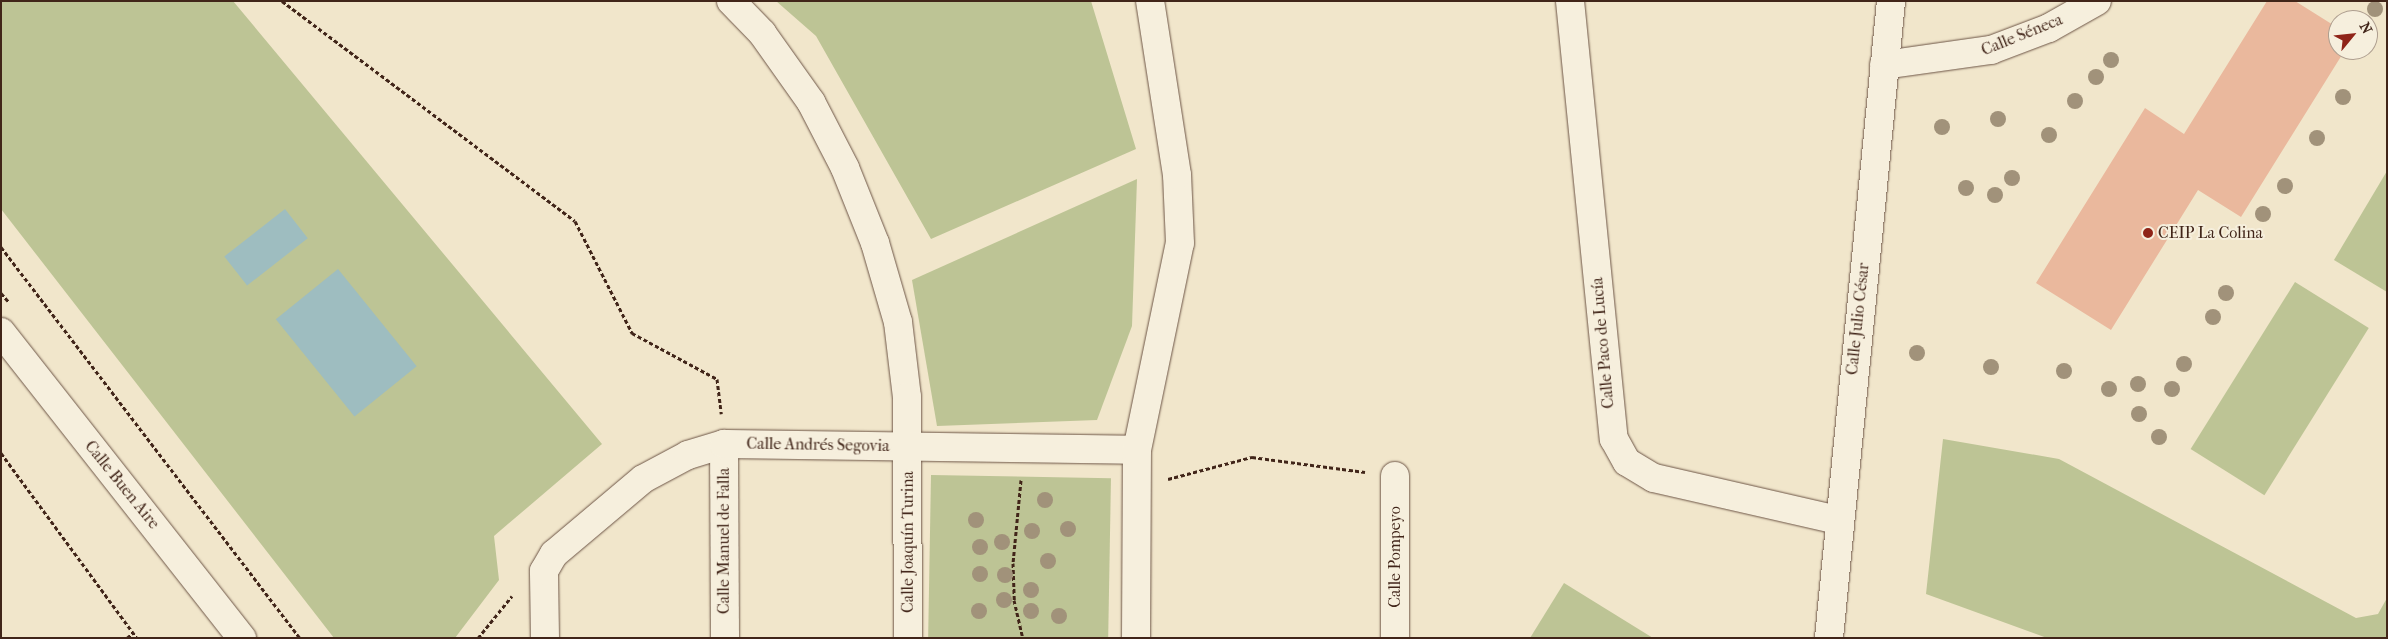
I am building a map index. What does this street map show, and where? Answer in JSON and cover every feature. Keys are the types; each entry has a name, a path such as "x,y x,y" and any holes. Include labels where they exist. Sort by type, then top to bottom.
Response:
{"street":[{"name":"Calle Joaquín Turina","path":"731,1 762,33 811,102 849,176 875,243 898,322 909,446 908,638"},
{"path":"1136,638 1135,488 1137,450 1180,243 1177,175 1150,1"},
{"name":"Calle Paco de Lucía","path":"1570,1 1614,439 1627,462 1654,478 1838,520"},
{"name":"Calle Julio César","path":"1829,638 1838,520 1891,1"},
{"name":"Calle Séneca","path":"1884,65 1991,50 2049,28 2096,1"},
{"name":"Calle Buen Aire","path":"1,332 242,638"},
{"name":"Calle Andrés Segovia","path":"544,571 574,535 642,479 688,455 724,444 1137,450"},
{"name":"Calle Manuel de Falla","path":"724,444 725,638"},
{"name":"Calle Pompeyo","path":"1395,638 1396,476"},
{"path":"544,571 544,638"}],"path":[{"path":"282,1 575,221 632,333 717,379 724,444"},
{"path":"1,247 300,638"},
{"path":"1023,638 1014,600 1013,563 1025,449"},
{"path":"1,453 137,638"},
{"path":"1135,488 1252,457 1396,476"},
{"path":"478,638 497,610 544,571"},
{"path":"127,638 134,632"}],"green space":[{"path":"1,1 233,1 602,444 494,536 499,580 455,638 334,638 1,209"},
{"path":"776,1 1091,1 1136,149 931,239 816,36"},
{"path":"2387,171 2387,292 2334,260"},
{"path":"1137,179 1132,326 1097,420 937,426 912,280"},
{"path":"2295,282 2369,328 2264,495 2191,449"},
{"path":"1943,439 2059,459 2356,618 2378,614 2387,598 2387,638 2047,638 1926,594"},
{"path":"931,475 1111,478 1108,638 928,638"},
{"path":"1564,583 1653,638 1530,638"}],"water":[{"path":"285,209 308,238 247,286 224,256"},
{"path":"338,269 417,366 354,416 276,319"}],"building":[{"path":"2267,1 2295,1 2328,22 2328,60 2339,60 2241,217 2198,190 2111,330 2036,283 2145,108 2184,134"}],"place":[{"name":"CEIP La Colina","path":"2148,233"}]}
